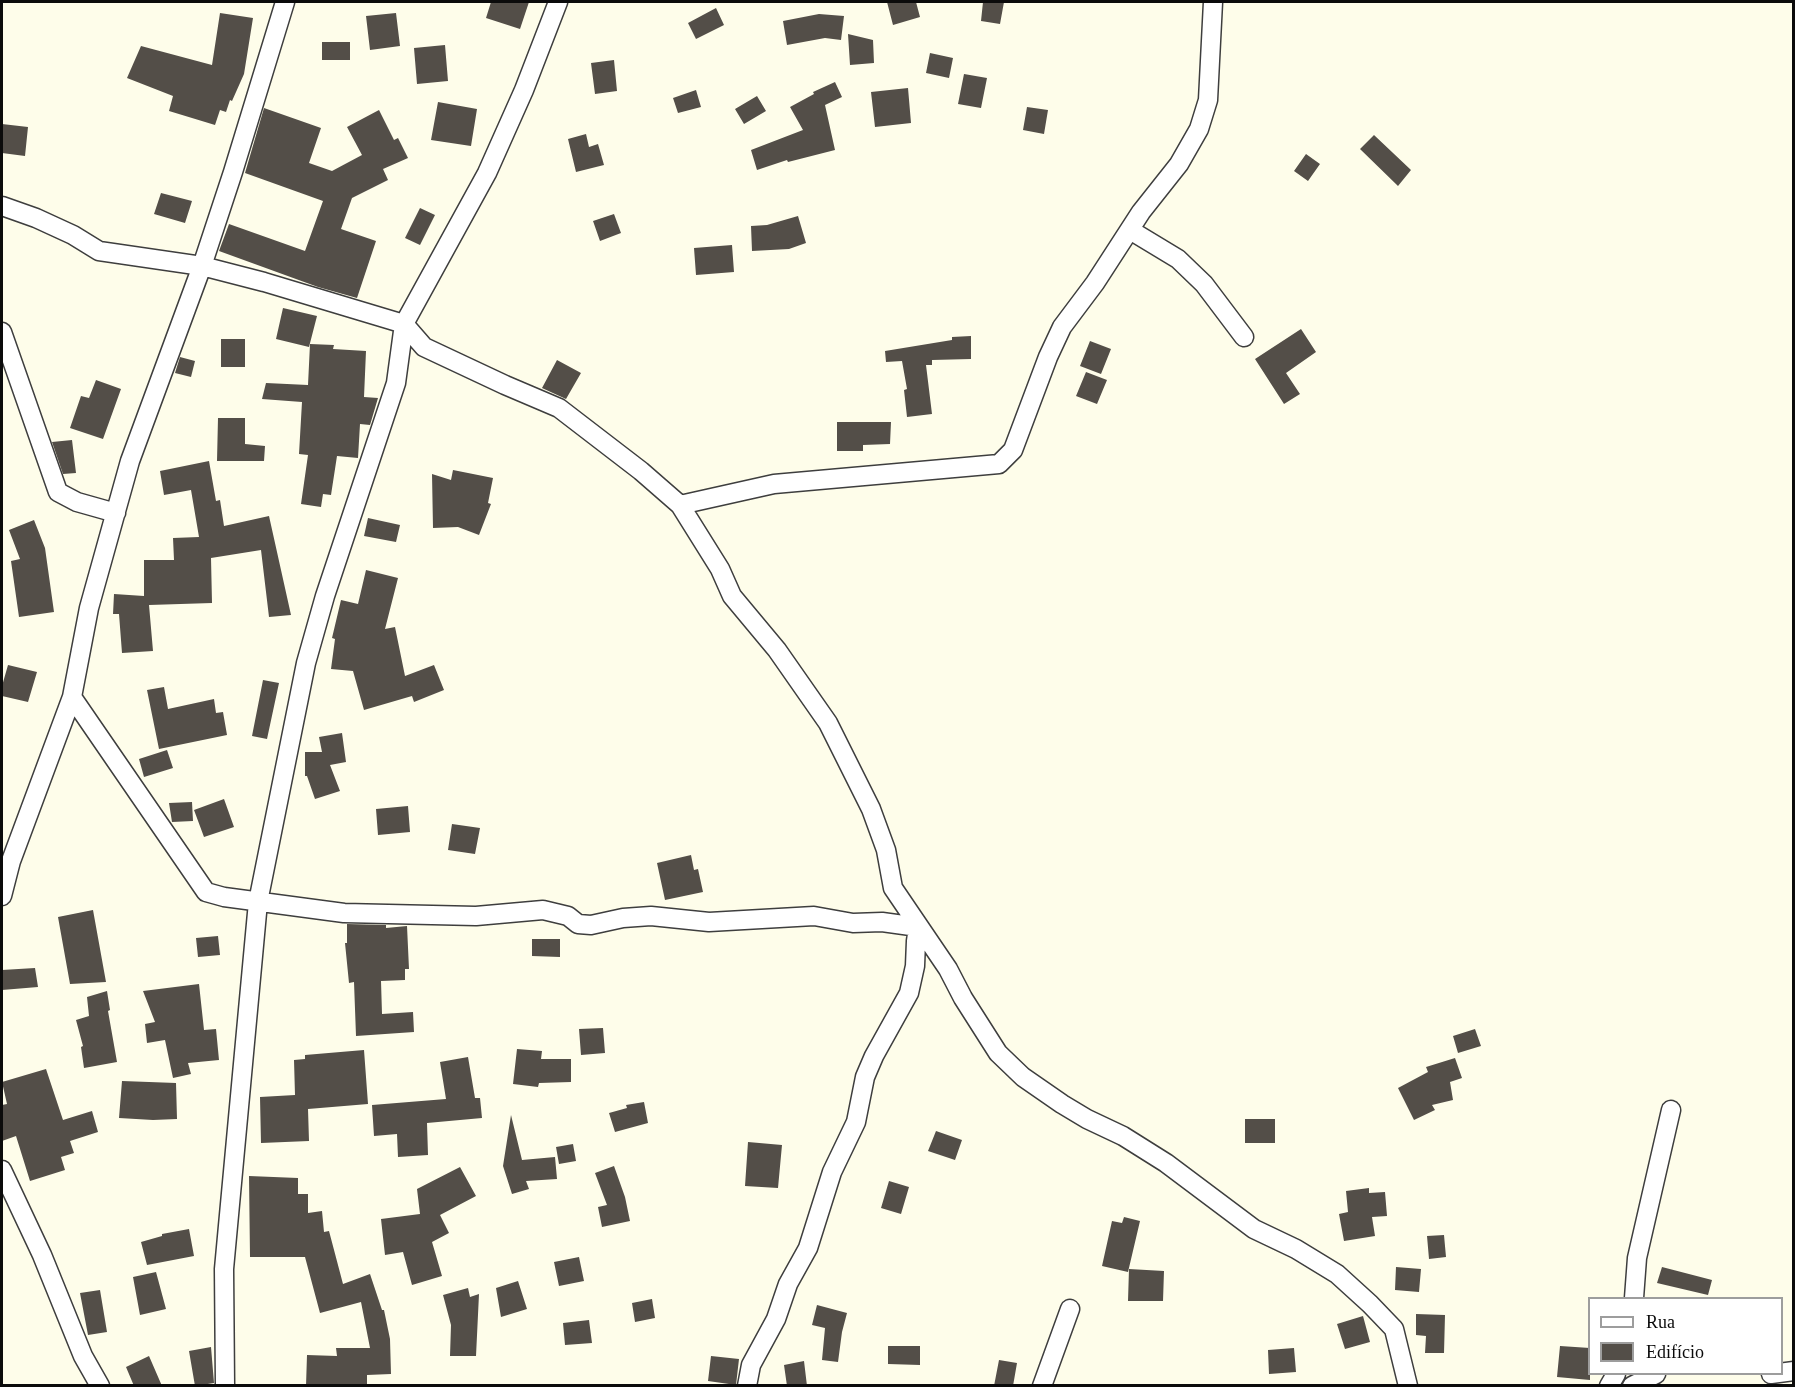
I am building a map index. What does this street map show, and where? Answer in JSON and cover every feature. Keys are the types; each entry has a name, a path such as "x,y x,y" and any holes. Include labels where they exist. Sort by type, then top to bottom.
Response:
{"street":[{"path":"2,896 10,861 72,697 89,608 130,461 202,266 285,2"},
{"path":"225,1386 224,1269 258,902 306,663 331,575 396,383 404,324 487,173 524,90 558,2"},
{"path":"680,505 774,484 999,464 1013,450 1048,357 1062,327 1095,284 1141,212 1179,164 1199,129 1208,100 1213,2"},
{"path":"2,206 74,235 99,251 202,266 275,285 404,324 424,347 559,408 641,471 680,505 720,569 732,596 777,650 828,723 874,819 886,850 893,888 948,969 998,1053 1023,1077 1070,1109 1123,1136 1166,1163 1254,1229 1296,1249 1336,1274 1394,1329 1408,1386"},
{"path":"1130,230 1178,260 1204,284 1244,337"},
{"path":"2,332 28,412 58,492 77,502 116,513"},
{"path":"72,697 206,892 224,897 344,913 386,915 476,916 543,910 568,916 578,924 591,925 623,918 651,916 709,922 814,916 853,922 882,922 918,927"},
{"path":"747,1386 752,1365 776,1319 788,1284 808,1248 832,1172 856,1122 865,1077 909,993 915,966 918,927"},
{"path":"1634,1297 1637,1258 1671,1110"},
{"path":"2,1170 42,1255 82,1356 96,1382"},
{"path":"1042,1386 1070,1309"},
{"path":"1632,1386 1654,1375"}],"building":[{"path":"491,2 529,2 520,29 486,18"},
{"path":"887,2 916,2 920,17 893,25"},
{"path":"983,2 1004,2 1000,24 981,21"},
{"path":"716,8 724,25 696,39 688,23"},
{"path":"220,13 253,18 244,74 226,112 220,110 215,125 169,111 173,96 127,78 141,46 212,65"},
{"path":"396,13 400,46 370,50 366,16"},
{"path":"819,14 844,16 841,40 825,38 787,45 783,21"},
{"path":"848,34 873,40 874,63 850,65"},
{"path":"322,42 350,42 350,60 322,60"},
{"path":"445,45 448,81 417,84 414,48"},
{"path":"930,53 953,58 949,78 926,73"},
{"path":"614,60 617,91 595,94 591,63"},
{"path":"964,74 987,78 981,108 958,104"},
{"path":"835,82 842,97 825,105 835,150 788,162 787,160 757,170 751,150 803,130 790,107 814,94 813,92"},
{"path":"908,88 911,123 875,127 871,92"},
{"path":"696,90 701,107 678,113 673,98"},
{"path":"757,96 766,111 744,124 735,109"},
{"path":"438,102 477,109 471,146 431,140"},
{"path":"1027,107 1048,110 1044,134 1023,130"},
{"path":"264,108 321,128 309,163 332,171 362,155 347,127 379,110 394,140 398,138 408,158 383,169 388,180 352,198 341,229 376,241 357,298 318,287 219,251 229,224 305,251 323,201 245,173"},
{"path":"2,124 28,127 25,156 2,153"},
{"path":"586,134 589,147 598,144 604,165 576,172 568,139"},
{"path":"1374,135 1411,170 1398,186 1360,149"},
{"path":"1306,154 1320,164 1308,181 1294,171"},
{"path":"161,193 192,201 185,223 154,214"},
{"path":"420,208 435,215 420,245 405,238"},
{"path":"614,214 621,233 600,241 593,221"},
{"path":"798,216 806,243 789,249 752,251 751,226 767,225"},
{"path":"732,245 734,272 696,275 694,248"},
{"path":"283,308 317,316 309,347 276,339"},
{"path":"1301,329 1316,352 1286,373 1300,394 1284,404 1255,359"},
{"path":"971,336 971,359 932,360 932,365 926,365 932,414 907,417 904,390 907,389 902,361 886,362 885,351 952,340 952,337"},
{"path":"221,339 245,339 245,367 221,367"},
{"path":"1090,341 1111,349 1101,374 1080,366"},
{"path":"310,344 334,345 333,349 366,351 364,397 378,398 370,425 360,424 358,458 337,456 331,495 323,494 321,507 301,504 308,455 299,454 302,402 262,399 266,383 308,385"},
{"path":"180,357 195,361 191,377 175,373"},
{"path":"557,360 581,373 566,399 542,388"},
{"path":"1086,372 1107,380 1097,404 1076,396"},
{"path":"96,380 121,389 103,439 70,428 81,396 89,398"},
{"path":"218,418 245,418 245,444 265,446 264,461 217,461"},
{"path":"837,422 891,422 890,444 863,445 863,451 837,451"},
{"path":"72,440 76,473 63,474 52,442"},
{"path":"209,461 216,501 220,500 224,526 269,516 291,615 269,617 261,550 211,558 212,603 149,605 153,651 122,653 119,614 113,614 114,594 144,596 144,560 174,560 173,538 199,537 191,490 164,495 160,471"},
{"path":"453,470 493,478 488,503 491,504 479,535 458,527 433,528 432,474 451,480"},
{"path":"368,518 400,525 396,542 364,536"},
{"path":"34,520 45,548 54,612 19,617 11,561 20,559 9,530"},
{"path":"366,570 398,578 385,629 395,627 405,676 434,665 444,690 414,702 412,696 364,710 353,671 331,669 335,639 332,638 341,600 358,604"},
{"path":"8,665 37,672 28,702 2,696 2,686"},
{"path":"263,680 279,683 267,739 252,736"},
{"path":"164,687 168,709 214,699 216,713 223,712 227,735 159,749 147,690"},
{"path":"342,733 346,762 330,765 340,791 315,799 307,776 305,776 305,752 322,752 319,737"},
{"path":"167,750 173,768 144,777 139,759"},
{"path":"224,799 234,827 204,837 194,810"},
{"path":"192,802 193,821 172,822 169,803"},
{"path":"408,806 410,832 378,835 376,809"},
{"path":"452,824 480,828 475,854 448,850"},
{"path":"691,855 694,870 698,869 703,892 665,900 657,863"},
{"path":"93,910 106,982 70,984 58,917"},
{"path":"347,924 386,925 386,928 407,926 409,969 405,969 405,980 381,981 382,1014 413,1012 414,1032 356,1036 354,982 349,983 345,943 347,943"},
{"path":"218,936 220,955 198,957 196,938"},
{"path":"532,939 560,939 560,957 532,956"},
{"path":"35,968 38,987 2,990 2,970"},
{"path":"199,984 204,1030 216,1029 219,1060 188,1063 191,1074 173,1078 165,1040 147,1043 145,1024 155,1022 143,991"},
{"path":"107,991 117,1062 84,1068 81,1047 83,1046 76,1020 89,1016 87,997"},
{"path":"603,1028 605,1053 581,1055 579,1029"},
{"path":"1475,1029 1481,1046 1458,1053 1453,1036"},
{"path":"517,1049 542,1051 541,1059 571,1059 571,1082 539,1083 538,1087 513,1084"},
{"path":"364,1050 368,1104 308,1109 309,1141 261,1143 260,1097 295,1095 294,1060 305,1059 305,1055"},
{"path":"468,1057 475,1098 480,1098 482,1118 427,1123 428,1155 398,1157 397,1134 374,1136 372,1105 446,1099 440,1062"},
{"path":"1455,1058 1462,1078 1450,1082 1453,1100 1432,1105 1435,1110 1414,1120 1398,1088 1428,1072 1426,1067"},
{"path":"46,1069 63,1120 92,1111 98,1132 70,1141 74,1153 61,1157 65,1170 30,1181 16,1136 2,1141 2,1105 7,1104 2,1082"},
{"path":"122,1081 176,1083 177,1119 119,1118"},
{"path":"644,1102 648,1123 615,1132 609,1113 627,1108 626,1105"},
{"path":"511,1115 522,1160 555,1157 557,1179 526,1181 529,1189 512,1194 503,1166"},
{"path":"1245,1119 1275,1119 1275,1143 1245,1143"},
{"path":"936,1131 962,1140 955,1160 928,1151"},
{"path":"748,1142 782,1145 778,1188 745,1186"},
{"path":"573,1144 576,1161 559,1164 556,1147"},
{"path":"614,1166 625,1197 630,1221 602,1227 598,1207 607,1205 595,1173"},
{"path":"460,1167 476,1196 440,1215 449,1233 432,1242 442,1276 412,1285 403,1252 385,1255 381,1219 420,1214 417,1189"},
{"path":"249,1176 298,1178 298,1194 308,1194 308,1213 322,1211 324,1232 329,1231 343,1284 370,1274 382,1310 384,1310 390,1339 391,1374 367,1375 367,1386 306,1386 307,1355 337,1356 336,1348 370,1348 361,1302 320,1313 305,1257 250,1257"},
{"path":"889,1181 909,1187 901,1214 881,1208"},
{"path":"1369,1188 1369,1193 1385,1192 1387,1216 1372,1217 1375,1236 1344,1241 1339,1214 1348,1212 1346,1191"},
{"path":"1124,1217 1140,1221 1128,1272 1102,1266 1112,1221 1122,1223"},
{"path":"189,1229 194,1256 147,1265 141,1242 162,1236 162,1234"},
{"path":"1444,1235 1446,1257 1429,1259 1427,1236"},
{"path":"579,1257 584,1281 559,1286 554,1262"},
{"path":"1396,1267 1421,1269 1419,1292 1395,1290"},
{"path":"1662,1267 1712,1280 1708,1295 1657,1283"},
{"path":"1129,1269 1164,1271 1163,1301 1128,1301"},
{"path":"156,1272 166,1309 140,1315 133,1277"},
{"path":"518,1281 527,1309 501,1317 496,1288"},
{"path":"468,1288 470,1297 479,1294 476,1356 450,1356 451,1325 443,1295"},
{"path":"100,1290 107,1332 88,1335 80,1293"},
{"path":"652,1299 655,1318 635,1322 632,1303"},
{"path":"817,1305 847,1313 838,1362 822,1360 825,1328 812,1325"},
{"path":"1416,1314 1445,1315 1444,1353 1425,1353 1426,1336 1416,1335"},
{"path":"1363,1316 1370,1342 1345,1349 1337,1324"},
{"path":"589,1320 592,1343 565,1345 563,1323"},
{"path":"888,1346 920,1346 920,1365 888,1364"},
{"path":"1560,1346 1588,1348 1590,1380 1557,1377"},
{"path":"211,1347 214,1383 195,1386 189,1351"},
{"path":"1294,1348 1296,1372 1269,1374 1268,1350"},
{"path":"149,1356 162,1386 134,1386 126,1367"},
{"path":"711,1356 739,1359 736,1385 708,1381"},
{"path":"999,1360 1017,1363 1013,1386 994,1386"},
{"path":"804,1361 807,1386 787,1386 784,1365"}]}
